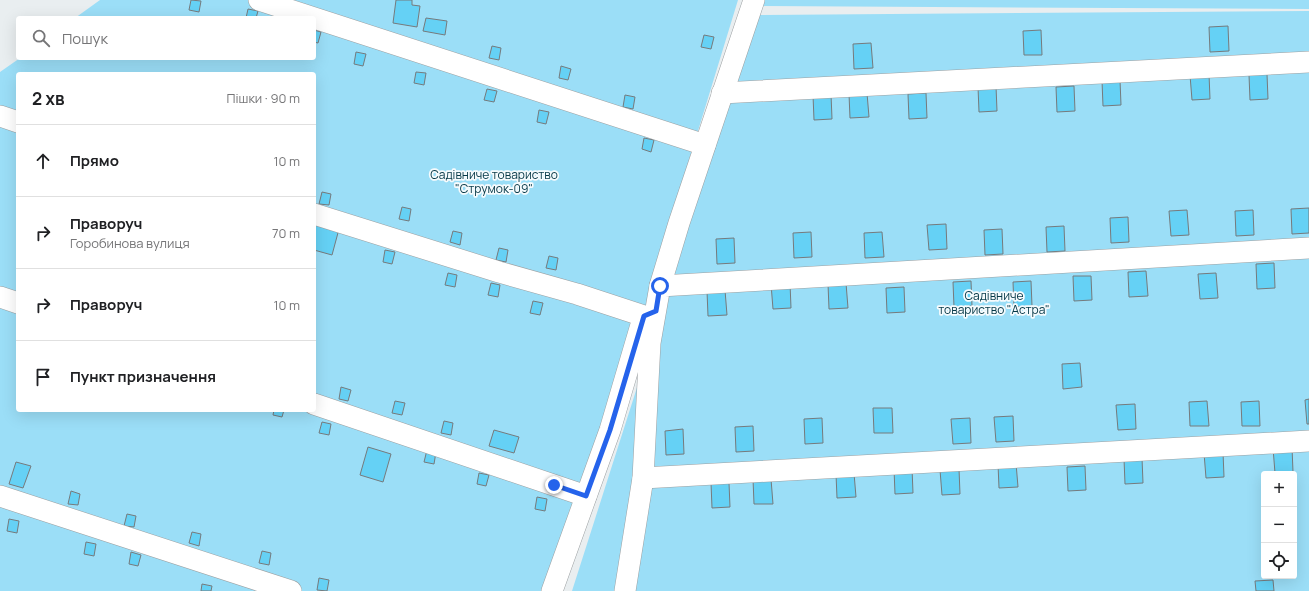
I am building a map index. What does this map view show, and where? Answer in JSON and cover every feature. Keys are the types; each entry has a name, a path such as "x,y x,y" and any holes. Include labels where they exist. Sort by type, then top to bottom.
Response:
{"street":[{"path":"259,0 308,16"},
{"path":"552,591 660,286 722,93 754,0"},
{"path":"316,19 705,145"},
{"path":"722,93 1309,62"},
{"path":"0,116 16,121"},
{"path":"316,215 499,272 650,314"},
{"path":"660,286 1309,248"},
{"path":"0,297 16,303"},
{"path":"625,591 643,478 650,343 650,314"},
{"path":"316,405 586,496"},
{"path":"643,478 1309,441"},
{"path":"0,496 291,591"}],"green space":[{"name":"Садівниче товариство \"Струмок-09\"","path":"100,0 738,0 653,278 616,430 560,591 0,591 0,72 17,60 316,60 316,16 78,16"},
{"path":"761,0 1309,0 1309,9 759,6"},
{"name":"Садівниче товариство \"Астра\"","path":"1309,11 1309,591 572,591 756,15"}],"building":[{"path":"191,0 201,1 199,12 189,10"},
{"path":"396,0 412,0 412,5 420,6 417,27 393,23"},
{"path":"248,9 258,11 257,16 246,16"},
{"path":"426,18 447,21 445,35 423,31"},
{"path":"1228,26 1229,51 1210,52 1209,27"},
{"path":"1041,30 1042,55 1024,55 1023,31"},
{"path":"316,31 321,32 318,43 316,42"},
{"path":"704,35 714,37 711,49 701,47"},
{"path":"871,43 873,68 854,69 853,44"},
{"path":"492,46 501,48 499,60 489,58"},
{"path":"356,52 366,54 363,66 354,64"},
{"path":"561,66 571,69 568,80 559,78"},
{"path":"416,72 426,73 424,85 414,83"},
{"path":"1209,74 1210,99 1192,100 1190,75"},
{"path":"1267,74 1268,99 1250,100 1249,75"},
{"path":"1120,80 1121,105 1103,106 1102,81"},
{"path":"996,86 997,111 979,112 978,87"},
{"path":"1074,86 1075,111 1057,112 1056,87"},
{"path":"487,89 497,91 494,102 484,100"},
{"path":"867,93 869,117 850,118 849,94"},
{"path":"926,93 927,118 909,119 908,94"},
{"path":"831,94 832,119 814,120 813,95"},
{"path":"625,95 635,97 633,109 623,107"},
{"path":"539,110 549,112 546,124 537,122"},
{"path":"644,138 654,140 651,152 642,149"},
{"path":"322,192 331,194 329,205 319,204"},
{"path":"402,207 411,209 409,221 399,219"},
{"path":"1309,208 1309,233 1292,234 1291,209"},
{"path":"1187,210 1189,235 1171,236 1169,211"},
{"path":"1253,210 1254,235 1236,236 1235,211"},
{"path":"1128,217 1129,242 1111,243 1110,218"},
{"path":"316,223 339,229 332,255 316,251"},
{"path":"946,224 947,249 929,250 927,225"},
{"path":"1064,226 1065,251 1047,252 1046,227"},
{"path":"1002,229 1003,254 985,255 984,230"},
{"path":"453,231 462,233 460,245 450,242"},
{"path":"811,232 812,257 794,258 793,233"},
{"path":"882,232 884,257 865,258 864,233"},
{"path":"734,238 735,263 717,264 716,239"},
{"path":"499,248 508,250 506,262 496,260"},
{"path":"385,250 395,252 392,264 383,262"},
{"path":"549,256 558,258 556,270 546,268"},
{"path":"1274,263 1275,288 1257,289 1256,264"},
{"path":"1146,271 1148,296 1129,297 1128,272"},
{"path":"448,273 457,275 455,287 445,285"},
{"path":"1216,273 1218,298 1200,299 1198,274"},
{"path":"1073,276 1091,276 1092,300 1074,301"},
{"path":"971,281 972,306 954,307 953,282"},
{"path":"1031,281 1032,306 1014,307 1013,282"},
{"path":"491,283 500,285 498,297 488,295"},
{"path":"790,283 791,308 773,309 771,284"},
{"path":"846,283 848,308 829,309 828,284"},
{"path":"904,287 905,312 887,313 886,288"},
{"path":"725,290 727,315 708,316 707,291"},
{"path":"533,301 543,303 540,315 530,313"},
{"path":"1080,363 1082,387 1063,389 1062,364"},
{"path":"341,387 351,390 348,401 339,399"},
{"path":"1309,399 1309,424 1307,424 1305,400"},
{"path":"395,401 405,403 402,415 392,413"},
{"path":"1207,401 1209,426 1190,426 1189,402"},
{"path":"1259,401 1260,426 1242,426 1241,402"},
{"path":"1135,404 1136,429 1118,430 1116,405"},
{"path":"873,408 892,408 893,433 874,433"},
{"path":"274,412 283,412 282,417 273,415"},
{"path":"1013,416 1014,441 996,442 994,417"},
{"path":"822,418 823,443 805,444 804,419"},
{"path":"970,418 971,443 953,444 951,419"},
{"path":"444,421 453,423 451,435 441,433"},
{"path":"322,422 331,424 329,435 319,433"},
{"path":"753,426 754,451 736,452 735,427"},
{"path":"683,429 684,454 666,455 665,431"},
{"path":"494,430 519,437 514,453 489,446"},
{"path":"368,447 391,454 383,482 360,475"},
{"path":"1292,447 1293,471 1275,471 1273,448"},
{"path":"427,450 436,452 434,464 424,462"},
{"path":"1223,452 1224,477 1206,478 1204,453"},
{"path":"1142,458 1143,483 1125,484 1124,459"},
{"path":"16,462 31,466 23,488 9,484"},
{"path":"1016,463 1018,487 999,488 998,464"},
{"path":"1085,466 1086,490 1068,491 1067,467"},
{"path":"912,468 913,493 895,494 894,469"},
{"path":"959,469 960,494 942,495 940,470"},
{"path":"479,473 489,475 486,486 477,484"},
{"path":"854,473 856,497 837,498 836,474"},
{"path":"753,479 771,479 773,504 754,504"},
{"path":"711,483 729,483 730,507 712,508"},
{"path":"71,491 80,494 78,505 68,504"},
{"path":"537,497 547,499 545,511 535,509"},
{"path":"127,514 136,516 134,527 124,526"},
{"path":"9,519 19,521 17,533 7,531"},
{"path":"192,532 201,534 199,546 189,543"},
{"path":"86,542 96,544 94,556 84,554"},
{"path":"262,551 271,553 269,565 259,563"},
{"path":"131,552 141,555 138,566 129,564"},
{"path":"319,578 329,580 327,591 317,590"},
{"path":"1273,580 1274,591 1256,591 1255,581"},
{"path":"202,584 212,586 211,591 201,591"}],"route":[{"path":"554,485 586,496 610,430 644,316 656,311 660,286"}]}
